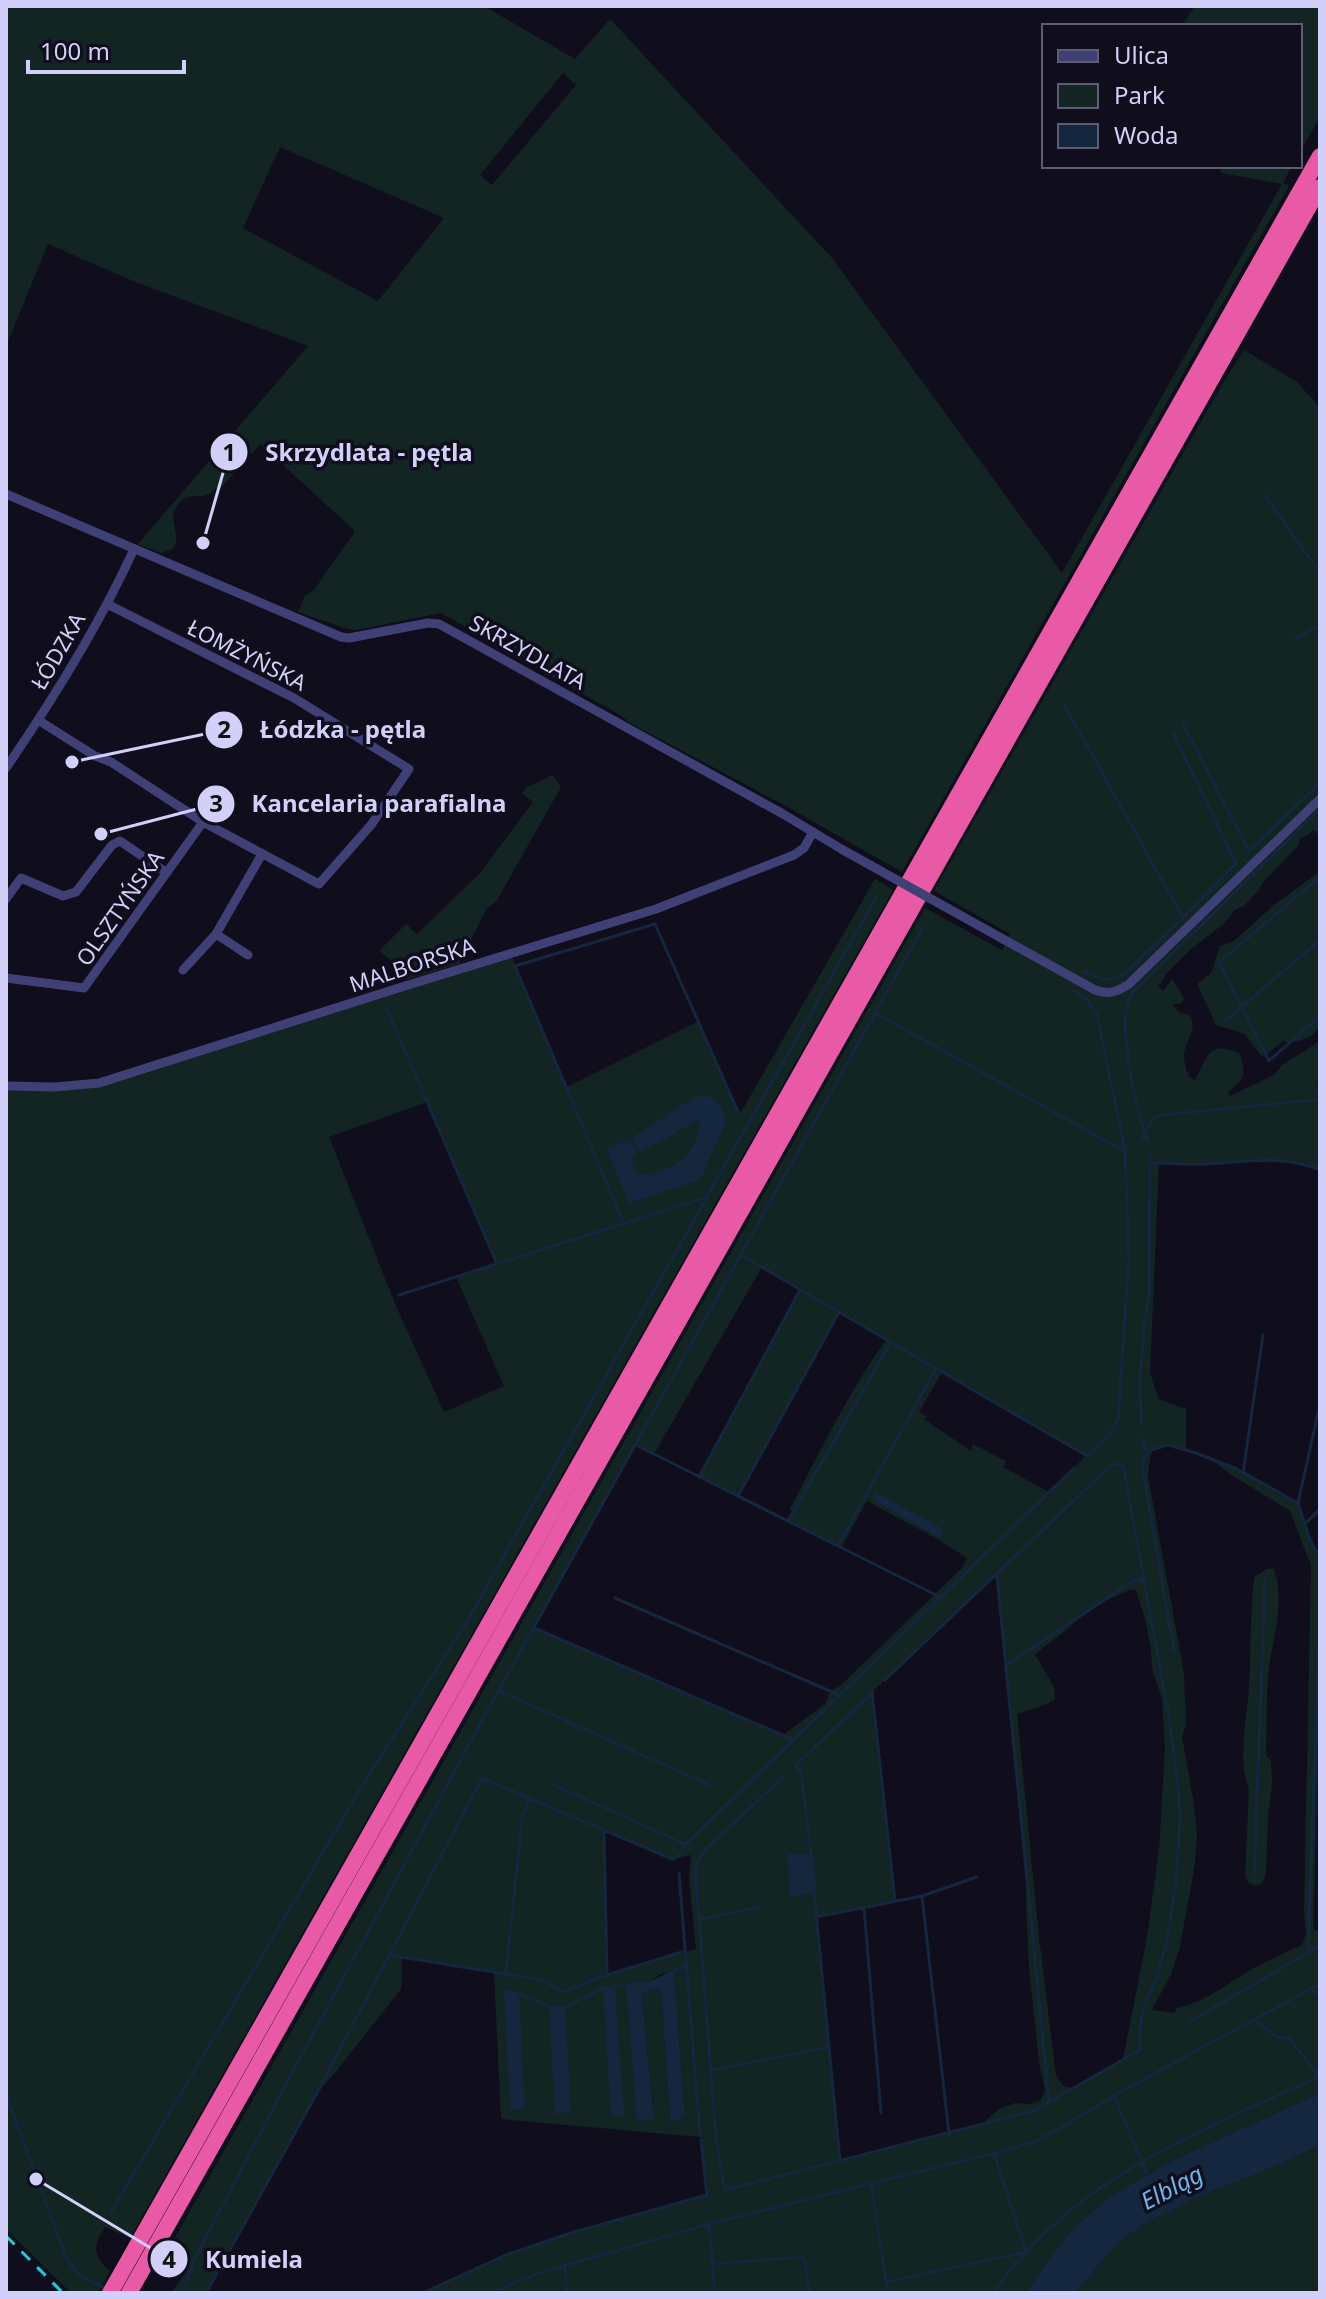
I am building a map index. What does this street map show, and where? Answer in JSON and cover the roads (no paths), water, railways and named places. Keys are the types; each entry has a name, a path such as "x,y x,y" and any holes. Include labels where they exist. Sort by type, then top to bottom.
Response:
{"highway":[{"path":"129,2293 141,2255 1320,156"},
{"path":"110,2293 141,2255 1320,187"}],"street":[{"name":"SKRZYDLATA","path":"6,494 341,637 428,623 439,624 1107,994 1121,989 1320,799"},
{"name":"ŁÓDZKA","path":"6,768 107,604 134,549"},
{"name":"ŁOMŻYŃSKA","path":"107,604 294,698 409,769 371,825 319,884 262,854"},
{"path":"38,720 95,756 111,762 203,822 262,854 216,934 183,970"},
{"name":"OLSZTYŃSKA","path":"6,978 84,988 203,822"},
{"name":"MALBORSKA","path":"6,1086 69,1087 99,1083 656,909 794,855 804,848 813,832"},
{"path":"6,899 21,878 63,896 76,892 112,845 120,841 167,873"},
{"path":"216,934 248,955"}],"water":[{"path":"703,1096 720,1105 725,1124 702,1176 697,1181 629,1203 608,1148 630,1139 637,1153 631,1158 636,1174 652,1173 673,1166 694,1145 700,1122 698,1119 639,1152 632,1138 687,1102"},
{"path":"875,1492 938,1526 943,1530 939,1537 874,1500"},
{"path":"807,1853 814,1858 816,1890 789,1897 788,1854"},
{"path":"674,1970 685,2117 670,2119 661,1991 649,1989 642,1995 654,2118 637,2122 626,1985 650,1981"},
{"path":"615,1986 624,2116 611,2116 603,1988"},
{"path":"504,1989 519,1993 525,2109 510,2109"},
{"path":"549,2007 565,2007 571,2112 555,2114"},
{"name":"Elbląg","path":"1320,2093 1320,2145 1144,2223 1117,2244 1075,2293 1026,2293 1054,2251 1076,2226 1108,2198 1167,2163"}],"waterway":[{"path":"1264,494 1320,573"},
{"path":"1294,640 1320,625"},
{"path":"1065,706 1183,918"},
{"path":"1183,724 1249,851 1320,783"},
{"path":"1083,972 1106,980 1122,976 1236,863 1173,733"},
{"path":"1148,1141 1134,1093 1127,1052 1126,1016 1133,992 1320,809"},
{"path":"1320,877 1219,962 1269,1061 1320,1016"},
{"path":"110,2214 362,1786 466,1623 876,898"},
{"path":"624,1224 515,966 655,924 739,1114"},
{"path":"183,2291 195,2258 278,2099 479,1726 923,927"},
{"path":"1225,1021 1320,940"},
{"path":"1075,991 1087,1000 1097,1015 1125,1151 1129,1260 1118,1418 1111,1432 1086,1457"},
{"path":"387,1009 497,1264"},
{"path":"875,1013 1124,1151"},
{"path":"1143,1138 1153,1118 1161,1115 1320,1098"},
{"path":"1141,1423 1140,1378 1149,1297 1150,1154"},
{"path":"1151,1163 1279,1161 1320,1170"},
{"path":"399,1295 707,1197"},
{"path":"741,1255 1087,1456"},
{"path":"699,1477 800,1290"},
{"path":"738,1496 838,1314"},
{"path":"1243,1473 1263,1335"},
{"path":"788,1521 891,1342"},
{"path":"838,1546 936,1368"},
{"path":"1320,1404 1298,1503 1309,1537 1315,1550 1320,1553"},
{"path":"1142,1439 1146,1450"},
{"path":"636,1445 940,1597"},
{"path":"1174,1651 1142,1465 1147,1451 1168,1445 1196,1453 1237,1469 1298,1503"},
{"path":"782,1778 706,1849 695,1866 716,2138 725,2190 1033,2111 1140,2050 1143,2009 1157,1977 1168,1936 1180,1819 1169,1717 1123,1465 1109,1467 885,1680"},
{"path":"206,2293 317,2093 482,1778 672,1859 679,1856 686,1844 1074,1468"},
{"path":"1305,1524 1320,1509"},
{"path":"997,1576 1049,2102"},
{"path":"1006,1665 1133,1581 1145,1578"},
{"path":"1254,1880 1265,1579"},
{"path":"615,1598 839,1695"},
{"path":"1308,1953 1320,1601"},
{"path":"534,1628 794,1740"},
{"path":"499,1691 712,1786"},
{"path":"872,1692 895,1901"},
{"path":"811,1855 802,1779 800,1770 795,1766 873,1692"},
{"path":"554,1785 685,1844"},
{"path":"506,1974 522,1818 529,1798"},
{"path":"604,1831 607,1975"},
{"path":"679,1873 700,2135"},
{"path":"816,1917 922,1896 977,1877"},
{"path":"814,1892 840,2161"},
{"path":"922,1896 949,2134"},
{"path":"699,1920 758,1907"},
{"path":"864,1907 881,2113"},
{"path":"1189,2022 1320,1946"},
{"path":"389,1955 543,1980 563,1992 685,1951"},
{"path":"674,1970 685,1967"},
{"path":"491,2293 536,2274 709,2224 1034,2142 1320,1984"},
{"path":"615,1986 626,1985"},
{"path":"565,2007 603,1988"},
{"path":"1310,1989 1320,1995"},
{"path":"519,1993 549,2007"},
{"path":"1254,2020 1277,2037 1289,2038 1318,2075"},
{"path":"712,2070 829,2047"},
{"path":"994,2293 1013,2267 1051,2227 1121,2174 1199,2132 1320,2076"},
{"path":"6,2095 67,2260 79,2275 105,2288"},
{"name":"Elbląg","path":"1114,2096 1147,2174"},
{"path":"423,2293 508,2254 707,2195 701,2140"},
{"path":"886,2282 1026,2252 994,2154"},
{"path":"871,2184 888,2293"},
{"path":"709,2224 715,2293"},
{"path":"713,2264 804,2257 810,2293"},
{"path":"565,2266 567,2293"}],"railway":[{"path":"6,2236 63,2293"}],"place":[{"name":"Skrzydlata - pętla","path":"203,543"},
{"name":"Łódzka - pętla","path":"72,762"},
{"name":"Kancelaria parafialna","path":"101,834"},
{"name":"Kumiela","path":"36,2179"}]}
